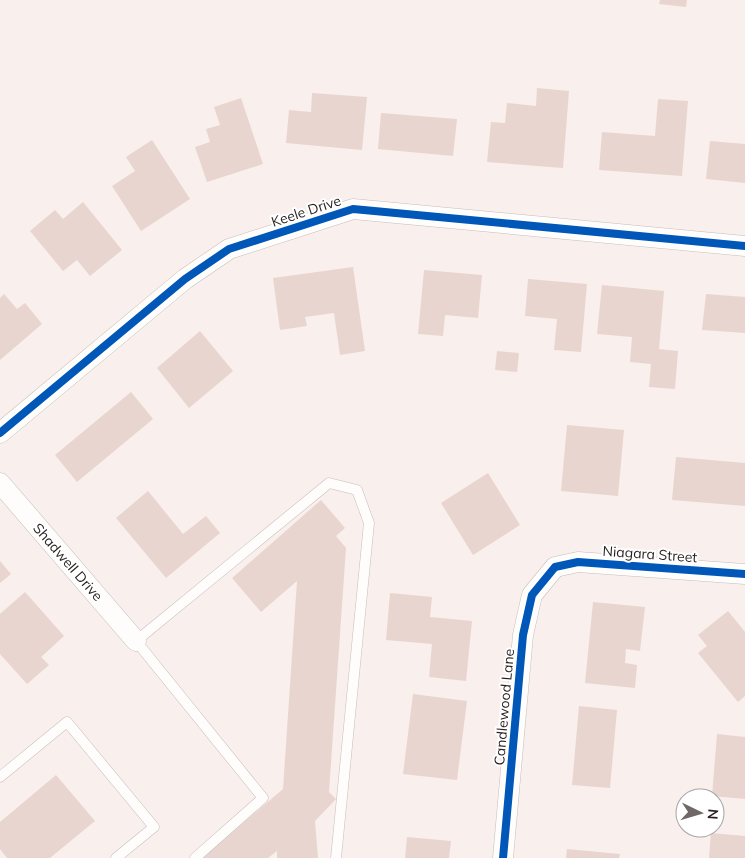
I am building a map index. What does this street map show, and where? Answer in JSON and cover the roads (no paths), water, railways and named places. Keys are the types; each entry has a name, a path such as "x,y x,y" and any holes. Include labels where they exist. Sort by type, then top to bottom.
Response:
{"street":[{"name":"Keele Drive","path":"0,433 185,279 229,249 353,209 745,246"},
{"name":"Shadwell Drive","path":"0,482 136,641"},
{"name":"Niagara Street","path":"555,567 578,562 745,574"},
{"name":"Candlewood Lane","path":"503,858 523,636 532,595 555,567"}],"lane":[{"path":"195,858 263,798 136,641 329,482 357,490 369,523 336,858"},
{"path":"0,777 67,722 154,827 116,858"}]}
